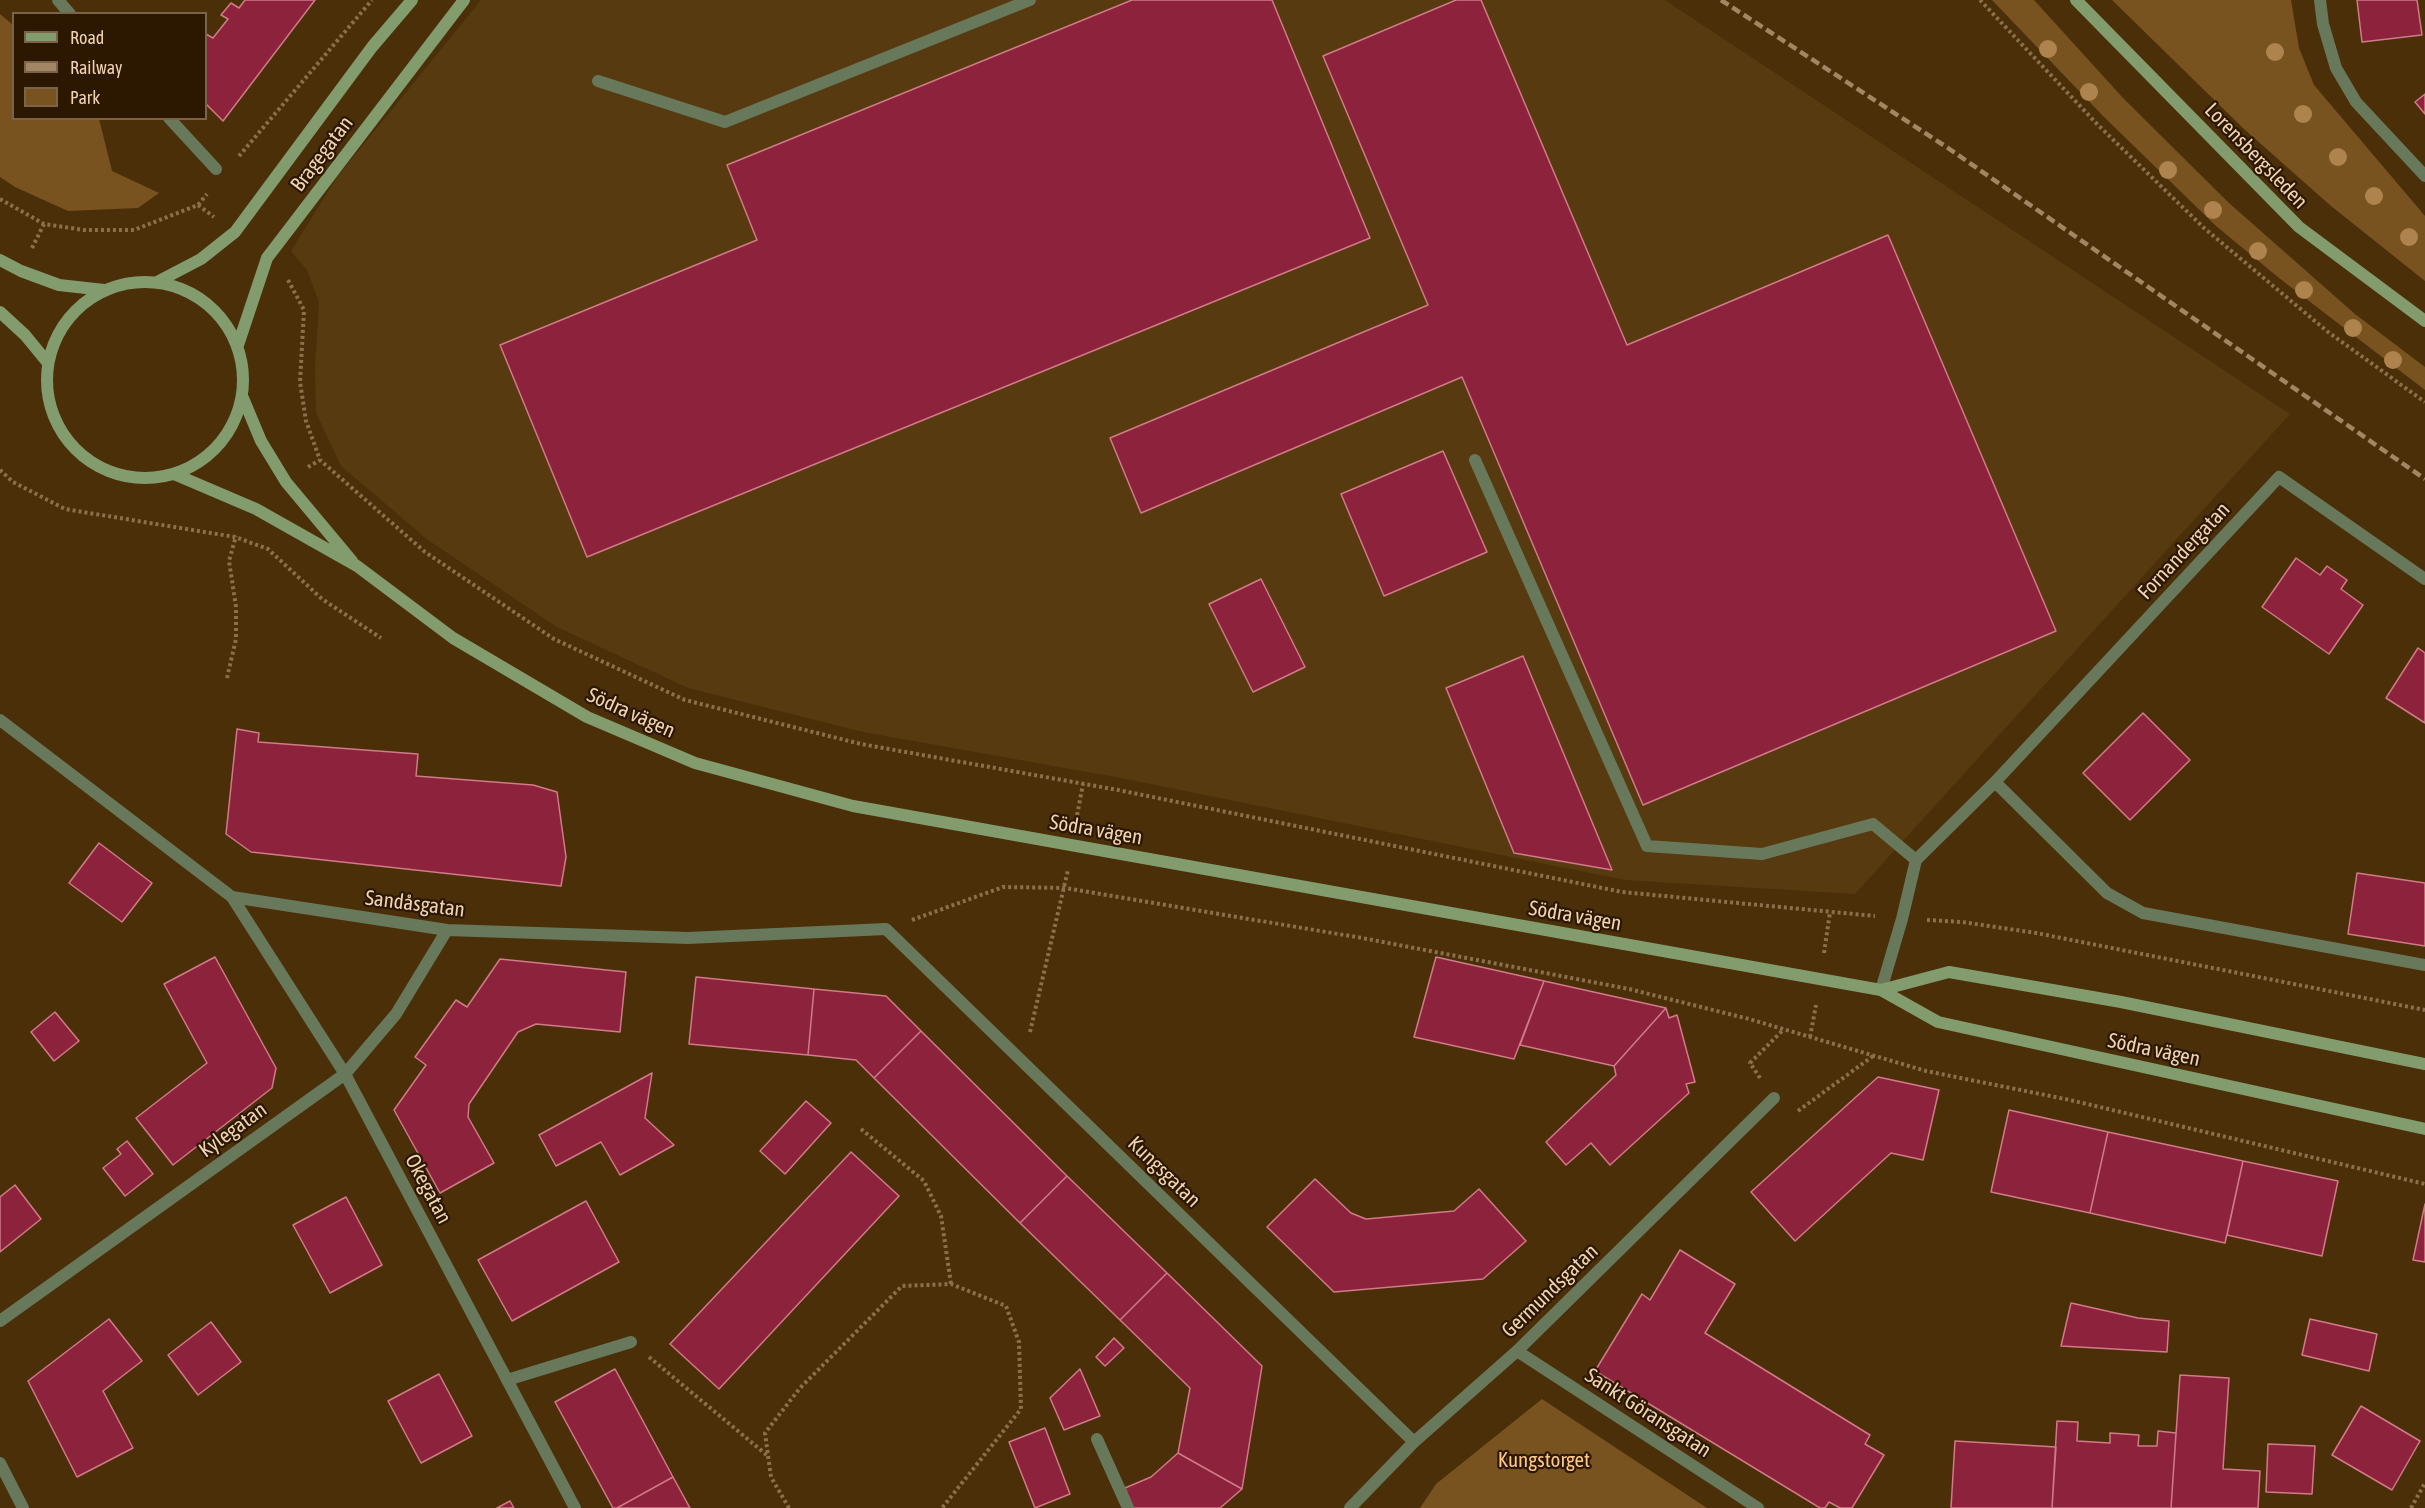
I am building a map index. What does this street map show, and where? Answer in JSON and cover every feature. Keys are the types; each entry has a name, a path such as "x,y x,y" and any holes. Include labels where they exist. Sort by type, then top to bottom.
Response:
{"main road":[{"name":"Bragegatan","path":"157,282 201,259 235,232 372,47 412,0"},
{"name":"Bragegatan","path":"238,345 267,258 464,0"},
{"name":"Lorensbergsleden","path":"2076,0 2299,227 2425,321"},
{"path":"0,260 21,271 59,285 104,290"},
{"path":"129,282 157,282 183,288 206,302 225,321 238,345 244,371 243,398 235,424 219,446 199,464 174,474 147,479 120,476 95,466 74,448 59,428 50,405 46,380 48,363 63,325 81,305 104,290 129,282"},
{"path":"0,312 25,335 48,363"},
{"name":"Södra vägen","path":"243,398 261,441 286,482 357,566"},
{"name":"Södra vägen","path":"174,474 256,509 357,566 453,638 587,717 695,763 854,806 1881,990 1938,1022 2425,1129"},
{"name":"Södra vägen","path":"1881,990 1949,972 2121,1002 2425,1064"}],"street":[{"path":"58,0 68,12"},
{"path":"598,81 725,122 1030,0"},
{"path":"2320,0 2323,24 2336,68 2356,102 2425,176"},
{"path":"171,120 216,169"},
{"path":"1475,459 1647,846 1762,854 1873,824 1916,861 1881,990"},
{"name":"Fornandergatan","path":"1916,861 1995,782 2279,477 2425,579"},
{"name":"Sandåsgatan","path":"0,720 232,897 447,930 688,939 886,929"},
{"path":"1995,782 2107,893 2143,913 2425,965"},
{"name":"Okegatan","path":"232,897 345,1074 575,1508"},
{"name":"Kungsgatan","path":"886,929 1414,1443"},
{"name":"Kylegatan","path":"0,1321 345,1074 396,1014 447,930"},
{"name":"Germundsgatan","path":"1350,1508 1414,1443 1517,1351 1774,1098"},
{"path":"507,1380 631,1342"},
{"name":"Sankt Göransgatan","path":"1517,1351 1758,1508"},
{"path":"1097,1439 1128,1508"},
{"path":"0,1463 23,1508"}],"path":[{"path":"236,160 372,0"},
{"path":"1980,0 2097,124 2204,228 2328,332 2425,402"},
{"path":"0,199 44,224 84,230 134,230 198,205 213,187"},
{"path":"198,205 235,232"},
{"path":"267,258 291,283 304,310 300,382 306,422 320,460 425,552 554,639 686,700 861,744 1083,784 1622,892 1902,919 1962,922 2036,933 2425,1010"},
{"path":"286,482 320,460"},
{"path":"0,470 13,482 65,509 235,537 267,549 322,599 381,638"},
{"path":"227,678 236,639 236,607 229,561 235,537 256,509"},
{"path":"1023,1062 1065,888 1083,784"},
{"path":"886,929 1003,887 1065,888 1362,938 1629,988 1784,1029 1926,1071 2080,1102 2425,1184"},
{"path":"1784,1029 1750,1064 1774,1098 1799,1112 1873,1056"},
{"path":"861,1129 924,1181 940,1216 951,1284"},
{"path":"789,1508 771,1477 765,1433 800,1388 902,1286 951,1284 1006,1306 1019,1342 1021,1409 942,1508"},
{"path":"631,1342 768,1456"},
{"path":"2411,1508 2425,1483"}],"shaded area":[{"path":"481,0 1665,0 2290,414 1855,894 1625,880 1121,778 863,732 688,688 557,627 428,540 341,466 316,413 315,367 319,302 307,270 291,251 337,177"}],"green space":[{"path":"1992,0 2034,0 2123,98 2229,203 2355,314 2425,367 2425,390 2279,278 2216,226 2102,115"},
{"path":"2112,0 2291,0 2299,48 2314,85 2425,216 2425,281 2331,206 2244,129"},
{"path":"0,14 12,24 12,120 99,120 112,171 159,193 138,208 68,211 15,187 0,177"},
{"name":"Kungstorget","path":"1542,1399 1707,1508 1420,1508 1436,1484"}],"building":[{"path":"245,0 315,0 223,121 207,105 207,35 213,38 228,19 221,15 231,3 239,8"},
{"path":"1132,0 1272,0 1370,238 587,557 500,345 757,240 727,165"},
{"path":"1456,0 1481,0 1627,345 1888,235 2056,631 1643,805 1462,377 1141,513 1110,438 1428,305 1323,56"},
{"path":"2357,0 2417,0 2422,35 2362,42"},
{"path":"2425,94 2425,114 2415,102"},
{"path":"1443,451 1487,552 1384,596 1341,494"},
{"path":"2296,558 2320,575 2327,566 2347,580 2341,589 2363,605 2329,654 2262,607"},
{"path":"1261,579 1305,667 1253,692 1209,604"},
{"path":"2418,648 2425,653 2425,723 2386,698"},
{"path":"1523,656 1612,870 1514,853 1446,688"},
{"path":"2143,713 2190,760 2130,820 2083,773"},
{"path":"237,729 259,733 258,742 418,754 416,776 533,785 557,792 566,857 561,886 251,852 226,834"},
{"path":"99,843 152,883 122,922 69,883"},
{"path":"2357,873 2425,883 2425,946 2348,934"},
{"path":"215,957 276,1068 272,1088 173,1165 136,1118 207,1063 164,984"},
{"path":"1436,957 1544,981 1514,1059 1414,1037"},
{"path":"500,959 626,972 620,1032 536,1024 518,1032 469,1104 468,1117 494,1163 440,1193 394,1110 426,1065 415,1057 456,1000 467,1007"},
{"path":"696,977 814,989 808,1055 689,1044"},
{"path":"1544,981 1666,1008 1614,1066 1520,1045"},
{"path":"814,989 886,996 921,1031 874,1078 856,1060 808,1055"},
{"path":"1666,1008 1669,1018 1677,1015 1695,1082 1686,1084 1689,1093 1610,1165 1591,1143 1566,1165 1546,1142 1616,1075 1614,1066"},
{"path":"55,1012 79,1041 54,1061 31,1032"},
{"path":"921,1031 1067,1176 1020,1223 874,1078"},
{"path":"652,1073 645,1118 674,1145 620,1175 601,1142 556,1166 539,1135"},
{"path":"1878,1077 1939,1090 1923,1160 1891,1153 1795,1241 1751,1192"},
{"path":"806,1101 831,1123 785,1174 760,1151"},
{"path":"2009,1110 2108,1132 2090,1213 1991,1192"},
{"path":"2108,1132 2243,1161 2225,1243 2090,1213"},
{"path":"127,1141 153,1174 125,1196 103,1168 121,1154 117,1149"},
{"path":"851,1152 899,1196 719,1389 670,1344"},
{"path":"2243,1161 2338,1181 2322,1256 2227,1235"},
{"path":"1067,1176 1167,1273 1120,1320 1020,1223"},
{"path":"1315,1179 1351,1213 1366,1219 1454,1211 1479,1189 1526,1241 1483,1279 1334,1292 1267,1227"},
{"path":"15,1185 41,1219 0,1252 0,1197"},
{"path":"346,1197 382,1265 330,1293 293,1225"},
{"path":"586,1201 619,1262 512,1321 478,1260"},
{"path":"2425,1204 2425,1262 2413,1260"},
{"path":"1680,1250 1735,1284 1705,1333 1870,1435 1865,1444 1884,1455 1852,1508 1840,1508 1829,1502 1825,1508 1820,1508 1595,1371 1642,1294 1650,1300"},
{"path":"1167,1273 1262,1366 1242,1489 1178,1453 1190,1388 1120,1320"},
{"path":"2071,1303 2138,1318 2169,1321 2167,1352 2061,1346"},
{"path":"109,1319 142,1361 103,1391 133,1448 77,1477 28,1381"},
{"path":"2310,1319 2377,1334 2369,1371 2302,1355"},
{"path":"211,1322 241,1362 198,1395 168,1355"},
{"path":"1114,1338 1124,1348 1105,1366 1096,1357"},
{"path":"615,1369 673,1477 617,1508 613,1508 555,1402"},
{"path":"1080,1369 1100,1416 1064,1430 1050,1398"},
{"path":"439,1374 472,1436 421,1463 388,1401"},
{"path":"2180,1375 2229,1378 2223,1469 2260,1471 2258,1508 2171,1508"},
{"path":"2361,1406 2420,1441 2392,1490 2332,1455"},
{"path":"2057,1421 2078,1422 2077,1441 2110,1443 2110,1433 2139,1435 2138,1446 2157,1446 2158,1431 2176,1433 2171,1508 2052,1508"},
{"path":"1045,1428 1070,1494 1035,1508 1009,1442"},
{"path":"1955,1441 2056,1447 2052,1508 1951,1508"},
{"path":"2268,1444 2315,1446 2312,1494 2266,1492"},
{"path":"1178,1453 1242,1489 1220,1508 1133,1508 1125,1488 1151,1477"},
{"path":"673,1477 690,1508 617,1508"},
{"path":"510,1501 514,1508 497,1508"}],"railway":[{"path":"1721,0 1948,148 2425,479"}]}
